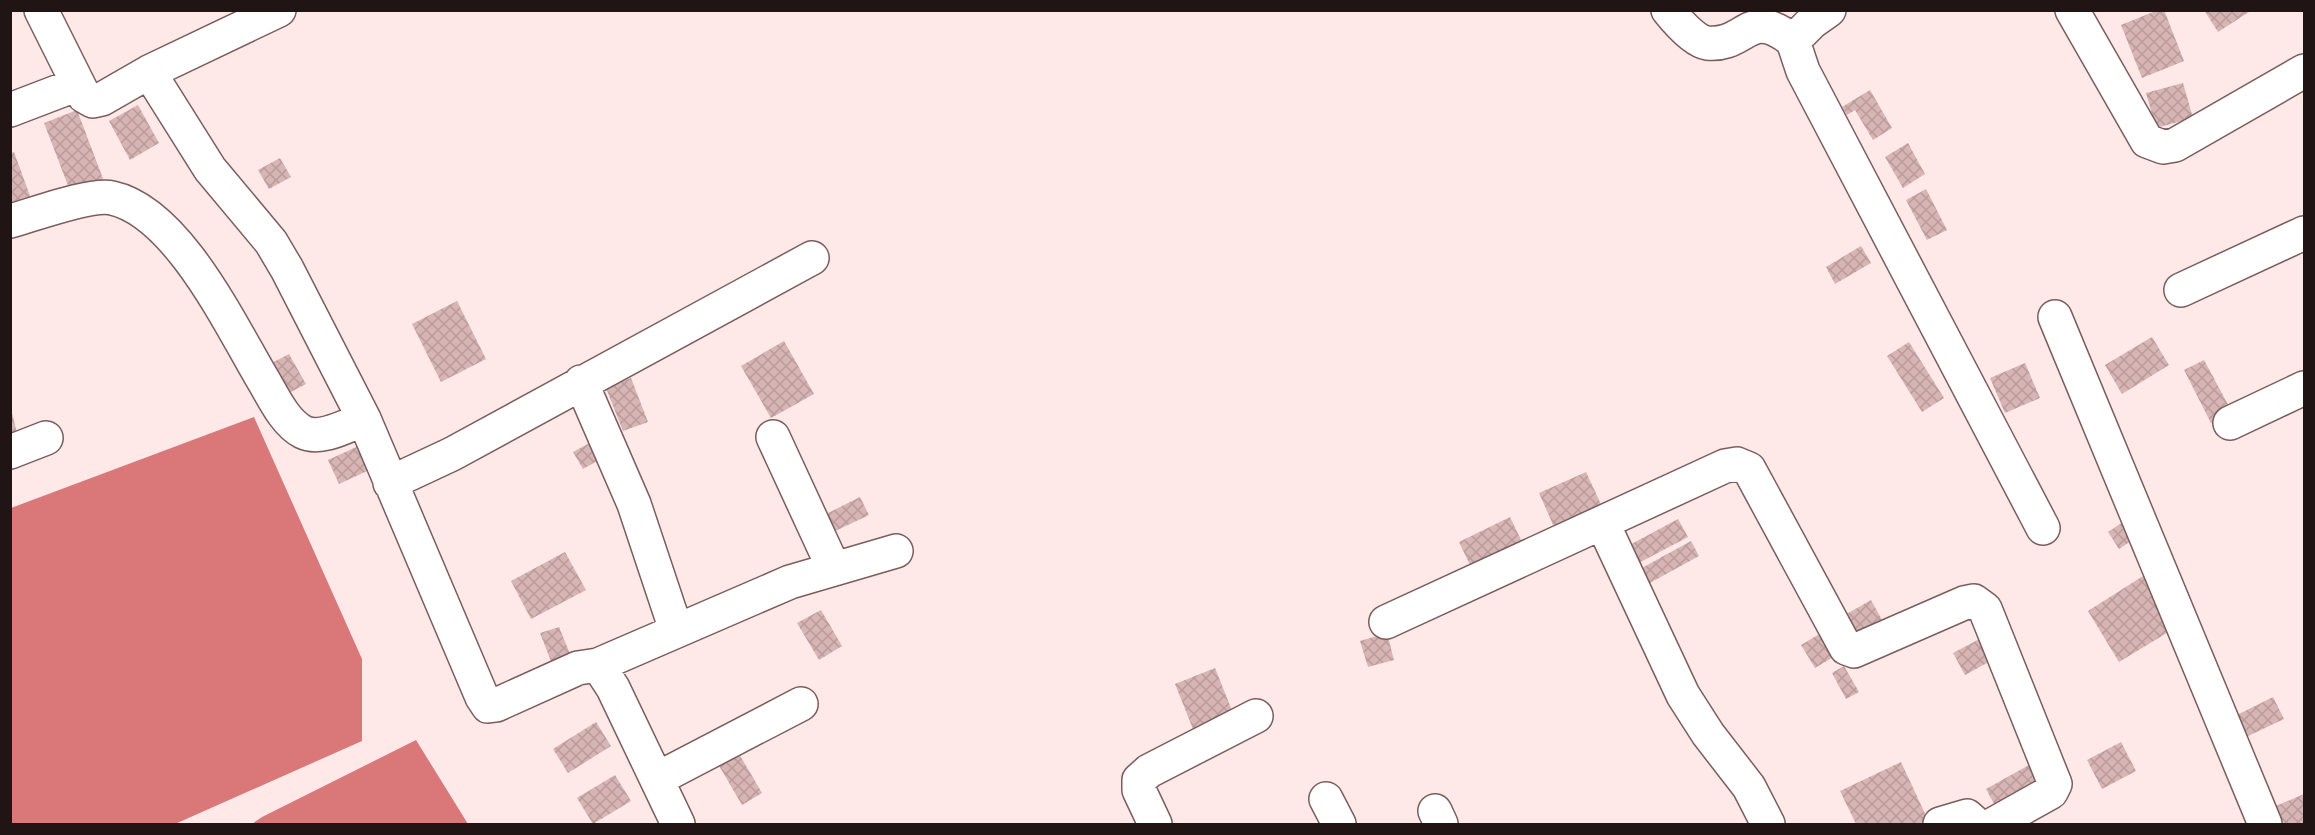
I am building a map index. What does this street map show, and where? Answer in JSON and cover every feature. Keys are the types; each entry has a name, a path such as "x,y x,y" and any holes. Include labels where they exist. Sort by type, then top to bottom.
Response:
{"street":[{"path":"41,10 84,96 93,101 102,99 149,72 279,10"},
{"path":"1668,10 1706,43 1723,40 1756,26 1769,25 1793,41 1803,71 2043,528"},
{"path":"1793,41 1812,22 1830,10"},
{"path":"2072,10 2148,141 2163,147 2175,145 2304,71"},
{"path":"149,72 210,169 271,242 364,419 482,697 488,706 496,705 578,668 598,665 790,582 896,551"},
{"path":"10,110 78,84"},
{"path":"10,221 83,201 109,197 136,205 176,241 213,296 284,414 304,432 322,434 364,419"},
{"path":"2181,290 2304,233"},
{"path":"390,483 452,454 812,258"},
{"path":"2055,317 2265,825"},
{"path":"581,382 634,504 676,630"},
{"path":"2230,423 2304,388"},
{"path":"773,437 834,569"},
{"path":"10,452 46,438"},
{"path":"1386,622 1725,466 1737,464 1749,469 1846,648 1854,651 1964,603 1974,601 1985,609 2055,784 2051,792 1994,825"},
{"path":"1603,524 1683,695 1708,734 1749,787 1768,825"},
{"path":"598,665 613,688 678,825"},
{"path":"657,779 801,704"},
{"path":"1155,825 1139,790 1139,780 1149,771 1256,716"},
{"path":"1940,825 1958,817 1967,816 1976,825"}],"shaded area":[{"path":"254,417 362,659 362,741 175,824 11,824 11,508"},
{"path":"416,740 468,824 252,824 262,817"}],"building":[{"path":"2158,10 2164,10 2184,61 2142,78 2121,25"},
{"path":"2204,10 2252,10 2218,32"},
{"path":"2183,83 2193,118 2156,128 2146,93"},
{"path":"1870,90 1892,128 1873,140 1855,110 1847,115 1842,107"},
{"path":"138,105 159,143 130,160 109,121"},
{"path":"77,110 105,184 72,196 44,123"},
{"path":"1908,143 1925,174 1903,188 1885,157"},
{"path":"14,152 34,207 10,215 10,153"},
{"path":"280,158 291,177 269,189 258,170"},
{"path":"1926,189 1947,230 1927,240 1906,200"},
{"path":"1861,246 1871,263 1835,284 1826,267"},
{"path":"457,301 486,359 441,382 412,324"},
{"path":"2152,337 2169,365 2122,394 2105,365"},
{"path":"784,341 814,394 771,418 741,366"},
{"path":"1909,342 1944,398 1922,412 1887,356"},
{"path":"289,354 306,384 287,394 272,363"},
{"path":"2204,360 2232,412 2211,423 2184,370"},
{"path":"2025,363 2040,398 2005,413 1990,378"},
{"path":"631,378 648,422 623,431 606,388"},
{"path":"10,405 17,433 10,434"},
{"path":"602,436 611,453 583,469 573,452"},
{"path":"367,442 378,466 339,484 328,460"},
{"path":"1586,472 1606,515 1558,536 1539,493"},
{"path":"860,497 869,515 831,533 822,516"},
{"path":"1510,517 1523,544 1472,569 1459,542"},
{"path":"1678,519 1688,537 1633,566 1624,548"},
{"path":"2123,522 2134,539 2119,549 2108,532"},
{"path":"1691,541 1699,556 1648,584 1640,569"},
{"path":"565,552 586,590 531,619 511,581"},
{"path":"2143,576 2175,628 2119,662 2088,611"},
{"path":"1871,600 1886,627 1860,642 1845,615"},
{"path":"821,610 842,646 819,660 797,623"},
{"path":"559,627 575,666 556,674 540,633"},
{"path":"1826,630 1840,653 1815,668 1801,645"},
{"path":"1387,633 1394,660 1368,667 1360,641"},
{"path":"1987,635 1998,657 1965,675 1953,653"},
{"path":"1844,666 1859,692 1846,699 1832,673"},
{"path":"1215,668 1233,713 1193,729 1175,684"},
{"path":"2273,697 2284,719 2246,737 2235,716"},
{"path":"596,722 611,746 568,773 553,749"},
{"path":"2121,742 2136,771 2102,789 2087,760"},
{"path":"738,752 762,793 742,805 718,764"},
{"path":"1901,762 1928,820 1918,824 1856,824 1840,791"},
{"path":"2029,765 2042,788 1999,813 1986,789"},
{"path":"615,775 631,801 593,824 577,798"},
{"path":"2304,794 2304,824 2284,824 2276,806"}]}
